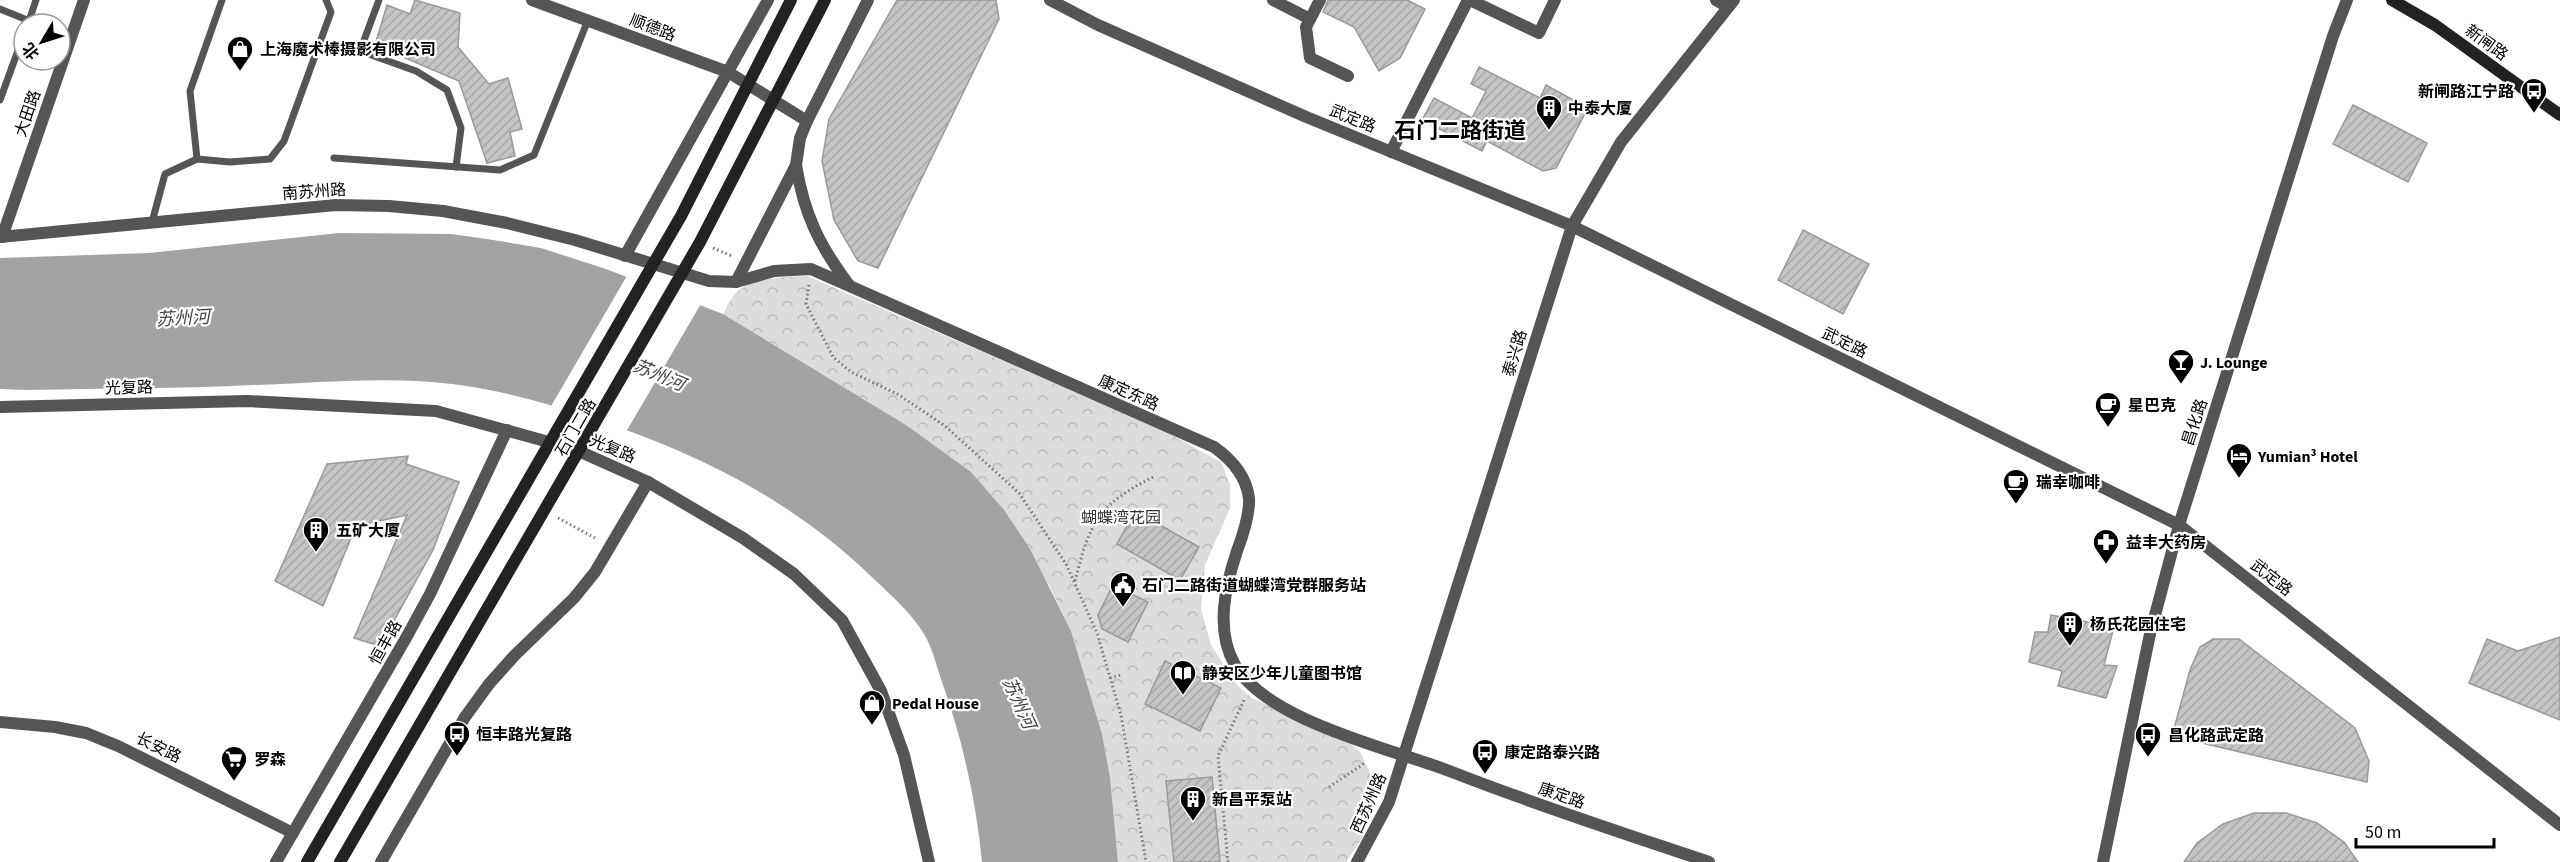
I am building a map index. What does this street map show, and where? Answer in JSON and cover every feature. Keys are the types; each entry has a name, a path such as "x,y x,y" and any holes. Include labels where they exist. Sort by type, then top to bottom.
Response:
{"main road":[{"name":"石门二路","path":"307,862 681,216 791,0"},
{"name":"石门二路","path":"340,862 546,511 700,242 825,0"},
{"name":"新闸路","path":"2392,0 2435,26 2560,115"}],"street":[{"name":"大田路","path":"72,23 84,0"},
{"name":"顺德路","path":"532,0 728,72 807,121"},
{"path":"625,256 768,0"},
{"path":"850,286 825,253 811,224 801,195 796,165 800,138 807,121 868,0"},
{"name":"武定路","path":"1050,0 1239,87 1572,226 2179,525 2560,825"},
{"path":"1273,0 1310,19"},
{"path":"1320,0 1306,27 1310,58 1348,76"},
{"path":"1391,152 1469,0 1539,33 1555,0"},
{"path":"1716,0 1731,3"},
{"name":"昌化路","path":"2103,862 2150,634 2179,525 2333,36 2347,0"},
{"name":"泰兴路","path":"1404,756 1572,226 1621,142 1731,3"},
{"name":"大田路","path":"1,237 54,72"},
{"path":"736,282 744,261 796,165"},
{"name":"南苏州路","path":"1,237 336,205 389,206 443,211 507,223 625,256"},
{"name":"康定东路","path":"625,256 709,281 736,282 774,272 811,269 1214,447 1230,458 1239,472 1249,498 1246,526 1233,562 1225,595 1223,620 1226,643 1232,658 1251,686 1273,701 1305,718 1359,741 1404,756"},
{"name":"光复路","path":"0,407 248,401 340,404 436,411 574,449 648,482 726,527 786,568 842,620 881,691 889,712 904,756 929,862"},
{"name":"恒丰路","path":"276,862 411,629 507,430"},
{"path":"381,862 465,717 489,684 515,655 574,598 611,547 648,482"},
{"name":"长安路","path":"0,722 56,727 86,733 118,746 293,832"},
{"name":"西苏州路","path":"1357,862 1389,801 1404,756"},
{"name":"康定路","path":"1404,756 1709,862"}],"lane":[{"path":"197,159 190,91 222,0"},
{"path":"152,222 165,174 197,159 230,162 270,159 284,141 331,12 326,0"},
{"path":"379,0 360,51 416,71 447,90 460,128 456,167"},
{"path":"334,158 500,170 534,155 588,20"},
{"path":"0,100 12,67"}],"path":[{"path":"700,242 744,261"},
{"path":"811,269 806,304 833,357 851,372 899,395 945,426 1019,493 1066,564 1096,633 1121,715 1146,862"},
{"path":"1074,583 1083,549 1101,512 1122,493 1153,477"},
{"path":"546,511 611,547"},
{"path":"1110,678 1121,675"},
{"path":"1228,862 1218,756 1251,686"},
{"path":"1329,787 1365,763"}],"green space":[{"name":"蝴蝶湾花园","path":"807,276 1165,431 1222,463 1230,485 1230,508 1205,565 1201,609 1211,645 1237,685 1252,698 1349,742 1361,753 1376,787 1363,837 1346,862 1118,862 1110,777 1102,734 1071,631 1049,585 906,425 723,314 735,294 750,284 769,279"}],"water":[{"name":"苏州河","path":"339,233 451,234 541,248 606,269 723,314 906,425 971,472 1004,510 1029,547 1071,631 1102,734 1110,777 1118,862 982,862 972,792 962,746 934,656 927,639 914,619 843,551 810,525 741,481 667,446 588,417 538,402 504,393 452,384 377,380 197,387 0,389 0,258 149,253"}],"pier":[{"path":"628,274 702,302 626,432 550,408"}],"building":[{"path":"415,0 460,13 458,47 489,84 508,78 522,129 510,132 515,156 487,163 459,81 375,45 387,5 410,14"},
{"path":"897,0 996,0 999,19 878,268 858,261 834,220 822,161 829,119"},
{"path":"1328,0 1407,0 1425,9 1400,58 1379,71 1354,27 1323,12"},
{"path":"1479,67 1540,98 1546,85 1588,108 1556,168 1543,171 1487,141 1482,151 1422,120 1434,98 1472,118 1486,91 1471,84"},
{"path":"2353,105 2427,143 2408,182 2333,144"},
{"path":"1803,230 1869,264 1843,314 1778,280"},
{"path":"408,456 406,464 459,482 433,550 380,646 354,638 407,515 356,526 323,606 275,581 327,464"},
{"path":"1135,511 1199,547 1180,580 1117,544"},
{"name":"石门二路街道蝴蝶湾党群服务站","path":"1113,585 1148,602 1128,642 1102,629 1098,615"},
{"name":"杨氏花园住宅","path":"2051,615 2114,627 2104,665 2117,666 2106,698 2058,686 2062,671 2029,662 2035,632 2048,632"},
{"path":"2560,637 2560,720 2469,683 2487,639 2518,651"},
{"path":"2213,639 2239,639 2355,728 2369,761 2367,782 2172,736 2190,670 2200,647"},
{"name":"静安区少年儿童图书馆","path":"1165,661 1221,688 1200,731 1145,704"},
{"name":"新昌平泵站","path":"1212,777 1220,862 1174,862 1166,781"},
{"path":"2254,813 2286,813 2317,823 2344,842 2358,862 2184,862 2197,843 2223,824"}],"place":[{"name":"上海魔术棒摄影有限公司","path":"240,72"},
{"name":"新闸路江宁路","path":"2534,114"},
{"name":"中泰大厦","path":"1549,131"},
{"name":"J. Lounge","path":"2181,385"},
{"name":"星巴克","path":"2108,428"},
{"name":"Yumian³ Hotel","path":"2239,479"},
{"name":"瑞幸咖啡","path":"2016,505"},
{"name":"五矿大厦","path":"316,553"},
{"name":"益丰大药房","path":"2106,565"},
{"name":"石门二路街道蝴蝶湾党群服务站","path":"1123,608"},
{"name":"杨氏花园住宅","path":"2070,647"},
{"name":"静安区少年儿童图书馆","path":"1183,696"},
{"name":"Pedal House","path":"872,726"},
{"name":"恒丰路光复路","path":"457,757"},
{"name":"昌化路武定路","path":"2148,758"},
{"name":"康定路泰兴路","path":"1485,775"},
{"name":"罗森","path":"234,782"},
{"name":"新昌平泵站","path":"1193,822"}],"district":[{"name":"石门二路街道","path":"1460,130"}]}
